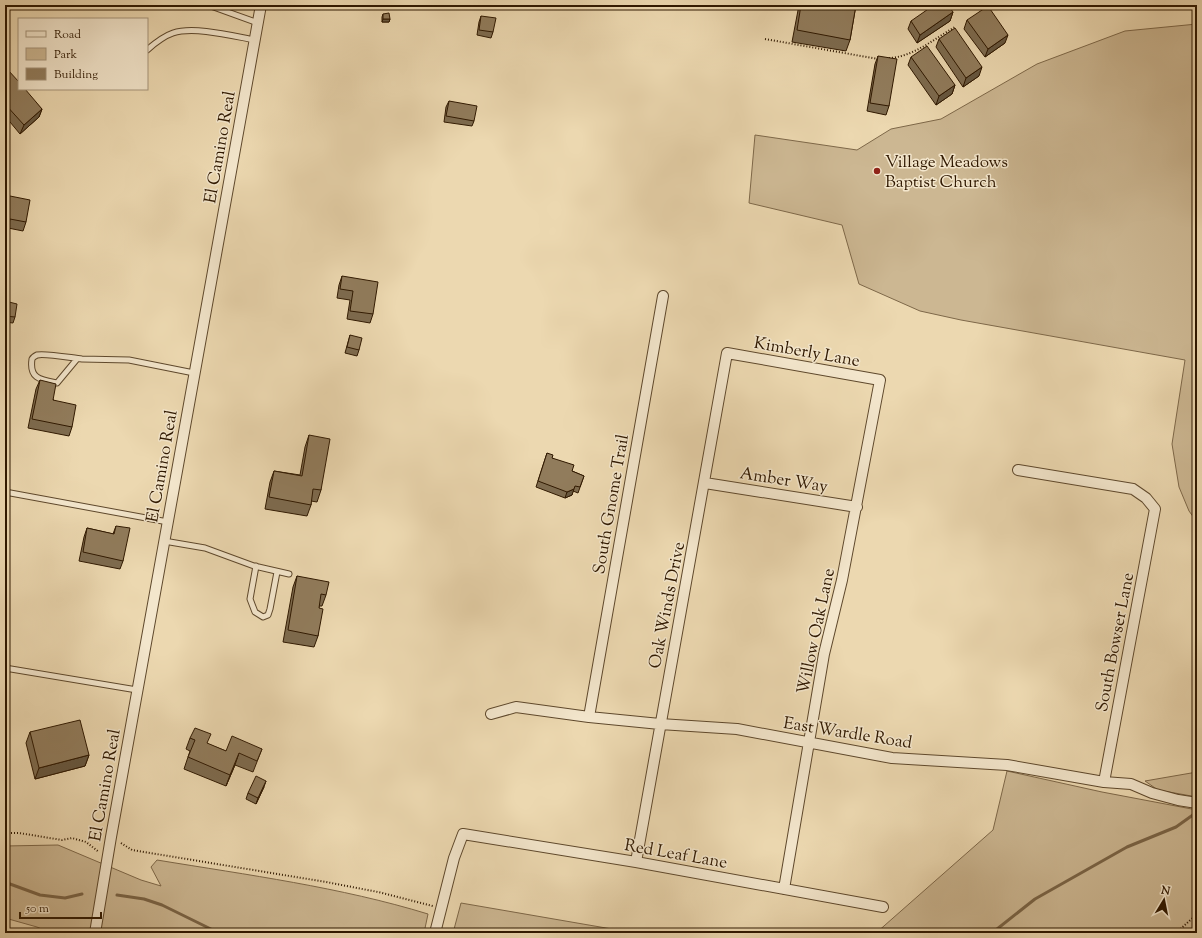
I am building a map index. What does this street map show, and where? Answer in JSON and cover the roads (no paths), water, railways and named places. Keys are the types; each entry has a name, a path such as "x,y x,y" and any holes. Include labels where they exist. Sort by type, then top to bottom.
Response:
{"street":[{"name":"El Camino Real","path":"95,933 164,540 261,5"},
{"name":"South Gnome Trail","path":"589,717 663,296"},
{"name":"Kimberly Lane","path":"728,353 880,380"},
{"name":"Oak Winds Drive","path":"636,862 728,353"},
{"name":"Willow Oak Lane","path":"784,889 824,654 842,580 857,507 880,380"},
{"name":"South Bowser Lane","path":"1018,470 1133,489 1146,498 1155,509 1104,782"},
{"name":"Amber Way","path":"705,483 857,507"},
{"name":"East Wardle Road","path":"491,714 516,707 589,717 660,724 737,729 892,758 1007,765 1104,782 1131,784 1178,800 1197,803"},
{"name":"Red Leaf Lane","path":"435,933 454,858 463,834 636,862 883,907"}],"lane":[{"path":"208,5 258,23"},
{"path":"148,49 168,36 184,31 199,31 255,40"},
{"path":"77,359 57,383 39,380 33,372 31,366 32,359 37,355 77,359 129,360 194,373"},
{"path":"5,492 168,522"},
{"path":"164,540 205,548 256,566 289,574"},
{"path":"256,566 250,599 255,612 263,617 268,615 270,609 277,572"},
{"path":"5,668 138,690"}],"waterway":[{"path":"992,933 1035,899 1127,847 1176,827 1197,812"},
{"path":"5,884 10,884 40,895 65,898 82,894"},
{"path":"117,895 144,899 162,905 219,933"}],"place":[{"name":"Village Meadows Baptist Church","path":"877,171"}]}
